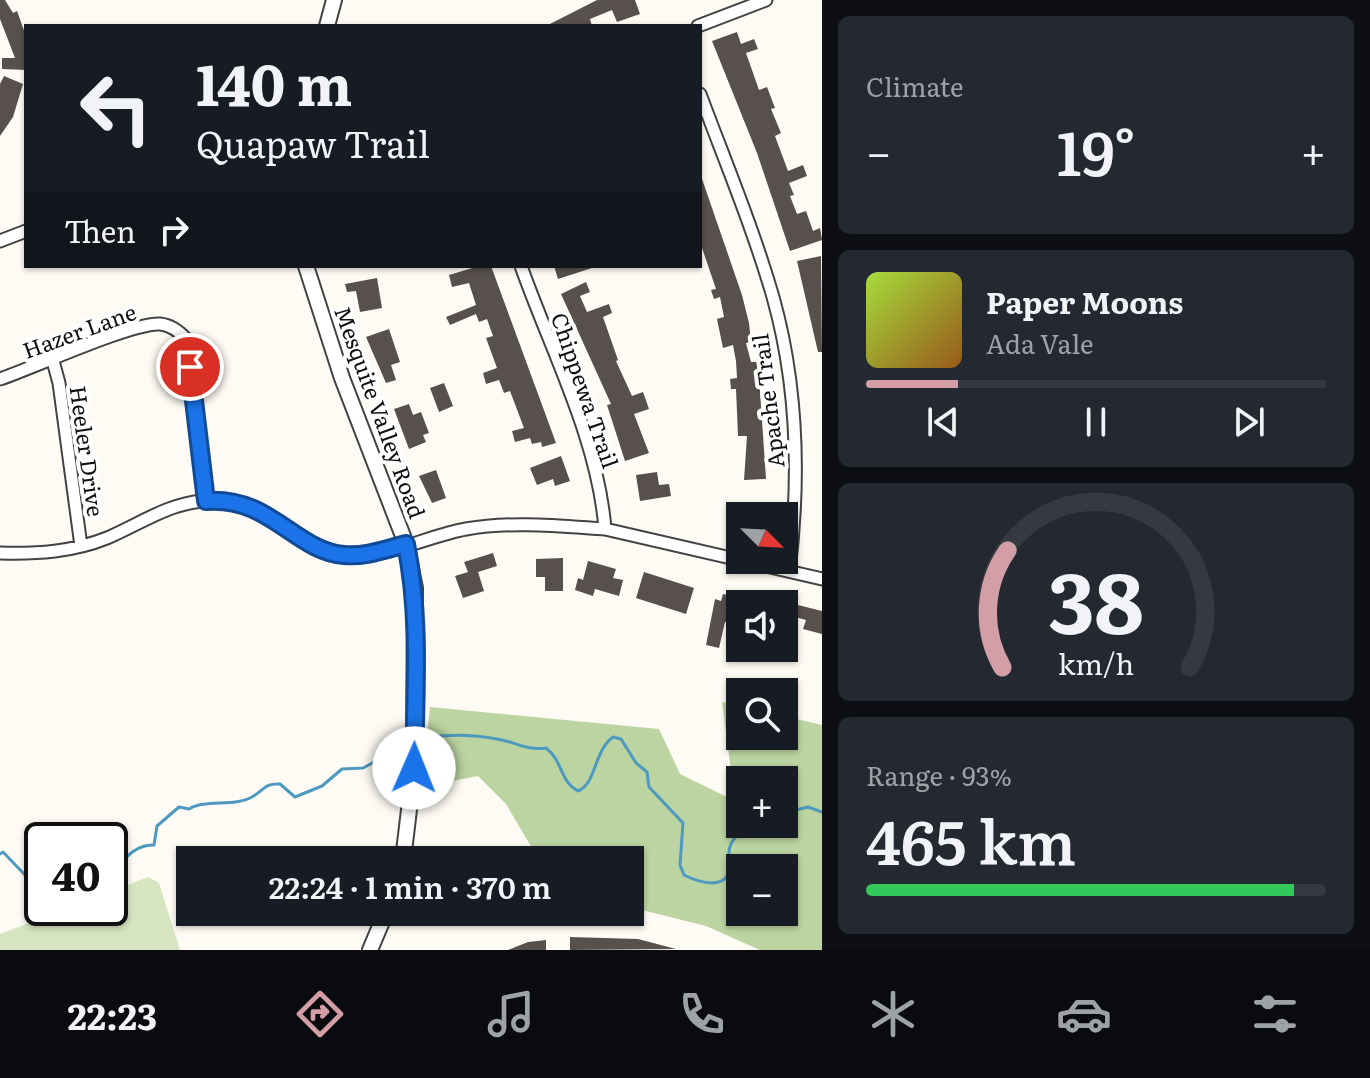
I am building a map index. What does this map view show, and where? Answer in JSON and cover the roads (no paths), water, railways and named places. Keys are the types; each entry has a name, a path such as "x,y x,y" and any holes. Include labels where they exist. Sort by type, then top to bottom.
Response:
{"street":[{"path":"328,24 334,0"},
{"path":"702,24 766,0"},
{"name":"Apache Trail","path":"702,99 745,214 782,339 795,433 795,502"},
{"path":"0,241 24,232"},
{"name":"Mesquite Valley Road","path":"307,268 342,378 406,544 415,588 414,768 405,846"},
{"name":"Chippewa Trail","path":"522,268 578,419 603,500 605,529"},
{"name":"Hazer Lane","path":"0,379 127,330 159,324 173,328 187,340 206,501"},
{"name":"Heeler Drive","path":"53,361 59,383 81,546"},
{"path":"0,553 45,554 81,546 179,503 206,501 249,506 277,519 302,539 342,555 370,554 498,525 605,529 726,557"},
{"path":"798,573 822,579"},
{"path":"370,950 380,926"}],"waterway":[{"path":"421,738 478,736 546,748 556,759 568,782 578,791 589,781 607,743 613,737 621,739 636,763 647,772 649,787 683,823 680,865 684,875 711,883 724,879 731,866 729,849 735,838"},
{"path":"128,856 141,847 154,845 157,826 179,807 189,809 203,804 237,802 275,784 280,784 295,797 322,786 342,769 363,768 410,743"},
{"path":"798,810 808,807 822,812"},
{"path":"0,854 3,852 24,874"}]}
